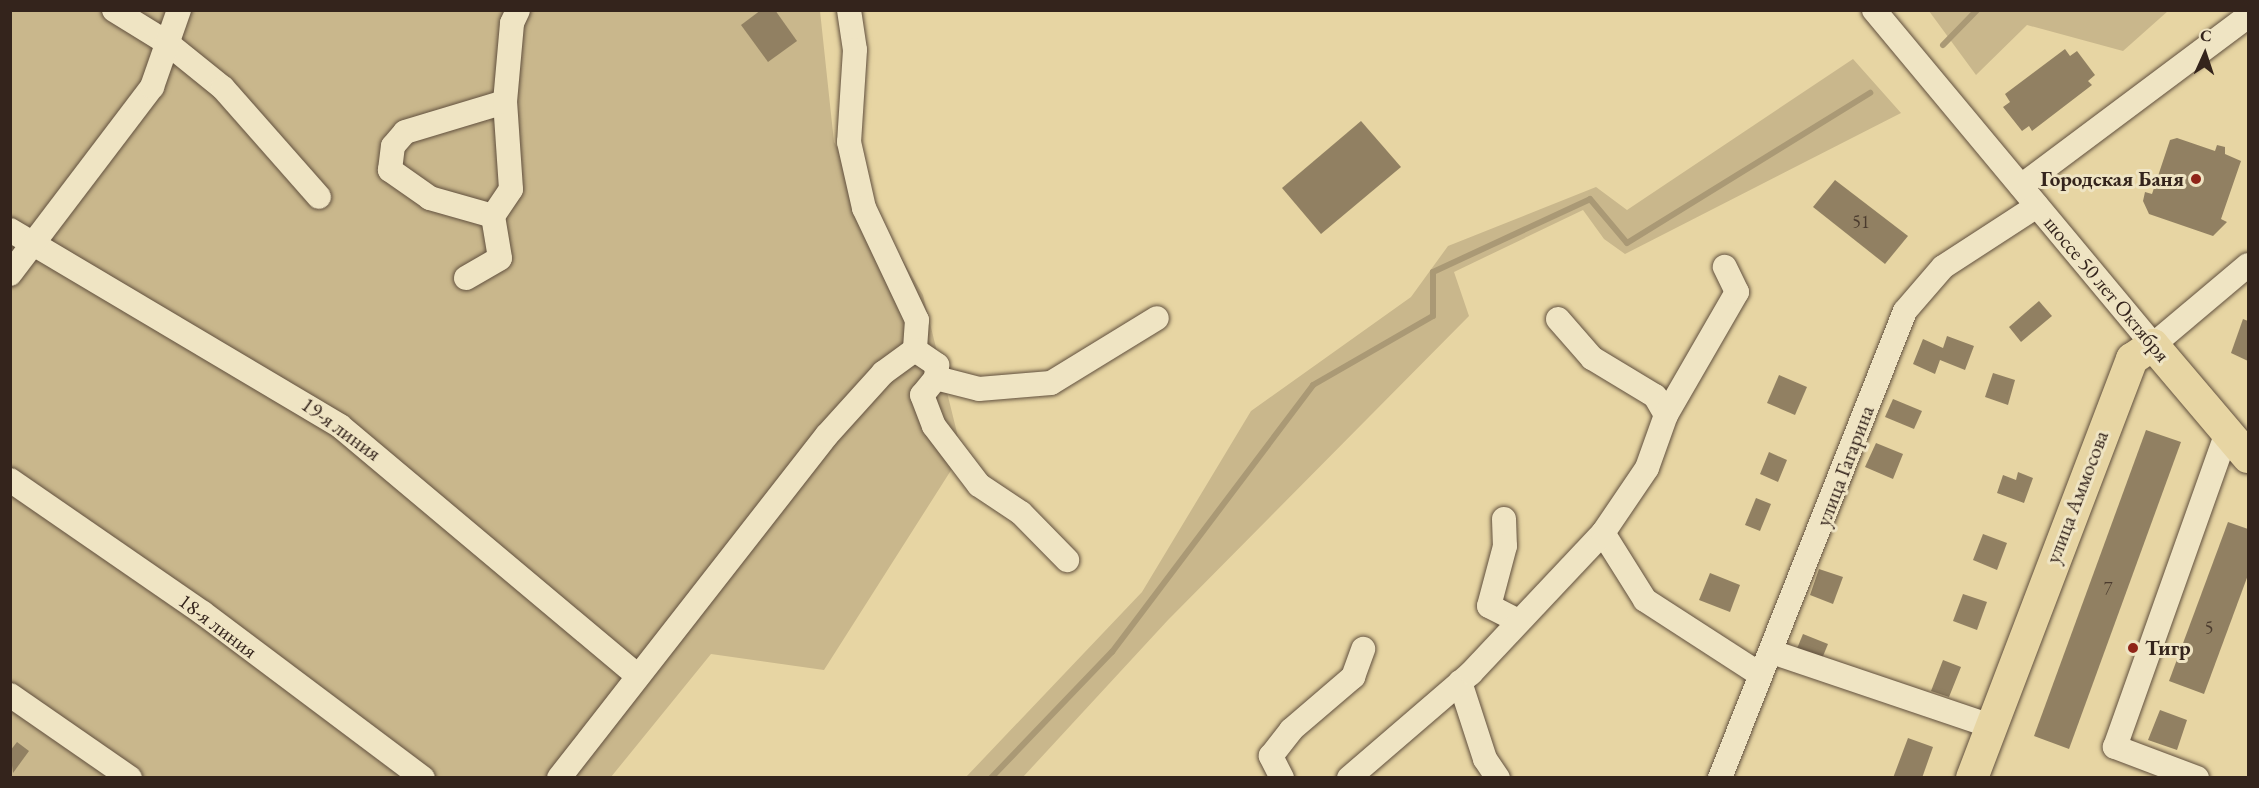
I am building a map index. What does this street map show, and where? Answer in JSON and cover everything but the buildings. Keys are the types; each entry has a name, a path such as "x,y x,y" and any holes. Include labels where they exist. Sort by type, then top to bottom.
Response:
{"main road":[{"name":"шоссе 50 лет Октября","path":"2153,345 2248,457"},
{"name":"улица Аммосова","path":"1972,777 2120,382 2132,359 2153,345"}],"street":[{"path":"114,10 166,42 224,88 319,197"},
{"path":"10,274 152,87 179,10"},
{"path":"466,278 501,258 493,216 511,189 505,102 512,23 518,10"},
{"path":"849,10 855,50 849,142 864,208 917,320 915,350"},
{"name":"шоссе 50 лет Октября","path":"1874,10 2153,345"},
{"path":"2020,186 2248,16"},
{"path":"493,216 430,198 390,170 393,146 405,132 505,102"},
{"name":"улица Гагарина","path":"1720,777 1758,673 1772,652 1905,311 1942,267 2037,206"},
{"name":"19-я линия","path":"10,230 340,426 638,676"},
{"name":"улица Аммосова","path":"2153,345 2248,265"},
{"path":"1349,777 1460,682 1516,620 1604,532 1647,468 1666,415 1737,292 1725,267"},
{"path":"936,378 979,389 1051,384 1157,318"},
{"path":"1558,319 1592,358 1655,396 1666,415"},
{"path":"915,350 937,365 936,378 922,395 934,426 979,485 1021,513 1067,560"},
{"path":"559,777 827,435 883,373 915,350"},
{"path":"2198,777 2115,747 2227,432"},
{"name":"18-я линия","path":"10,480 203,613 423,777"},
{"path":"1504,519 1505,546 1489,606 1516,620"},
{"path":"1604,532 1645,600 1758,673"},
{"path":"1282,777 1271,756 1292,730 1353,676 1363,649"},
{"path":"1772,652 1992,726"},
{"path":"1460,682 1485,759 1498,777"},
{"path":"10,695 130,777"}],"shaded area":[{"path":"10,11 820,11 834,142 923,295 962,453 824,670 711,654 611,777 11,777"},
{"path":"1929,11 2168,11 2123,51 2027,25 1976,75"},
{"path":"1853,59 1901,113 1625,254 1604,239 1583,210 1454,272 1469,316 1168,620 1023,777 966,777 1142,592 1251,411 1411,297 1448,246 1596,187 1627,210"}],"waterway":[{"path":"1943,45 1977,10"},
{"path":"991,778 1112,652 1313,385 1433,316 1433,272 1590,199 1627,243 1870,93"}],"place":[{"name":"Городская Баня","path":"2196,179"},
{"name":"Тигр","path":"2133,648"}]}
